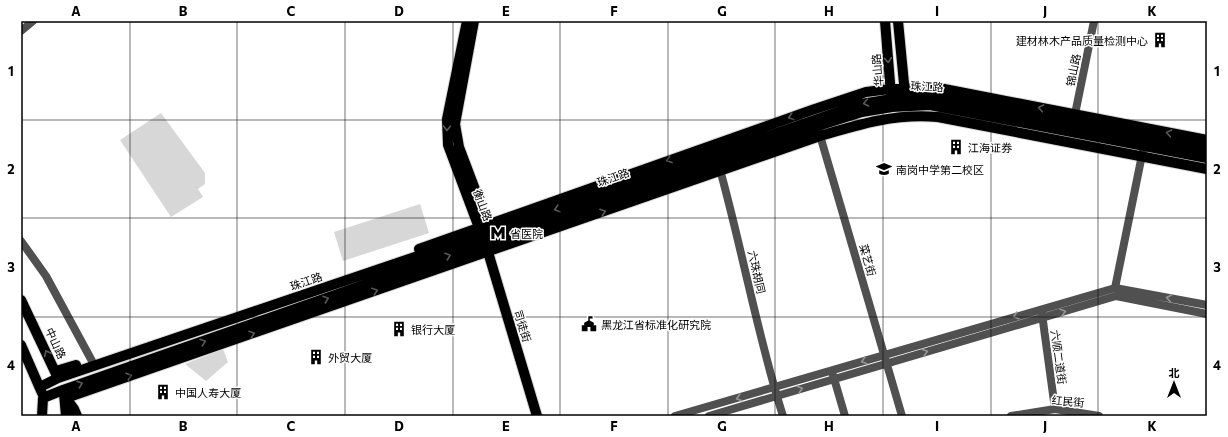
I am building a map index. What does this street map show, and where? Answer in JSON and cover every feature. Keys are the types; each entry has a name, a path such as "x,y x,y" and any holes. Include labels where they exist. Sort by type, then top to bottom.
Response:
{"main road":[{"name":"衡山路","path":"467,21 447,119 446,132 448,145 484,229"},
{"name":"衡山路","path":"474,21 455,124 459,147 489,247"},
{"name":"华山路","path":"885,21 892,103"},
{"path":"898,21 906,102"},
{"name":"珠江路","path":"43,398 64,394 719,166 861,104 942,99 1207,140"},
{"name":"珠江路","path":"906,102 950,118 1207,169"},
{"name":"珠江路","path":"40,387 57,375 92,361 484,229 816,123 861,124 892,103 906,102 954,109 1207,158"},
{"name":"珠江路","path":"1074,119 1207,150"},
{"name":"珠江路","path":"57,375 484,229"},
{"name":"司徒街","path":"489,247 537,416"},
{"name":"中山路","path":"21,300 57,375 64,394 77,416"},
{"path":"21,345 40,387 49,416"},
{"name":"中山路","path":"64,394 64,410 66,416"},
{"path":"42,416 43,398"}],"street":[{"path":"21,31 33,21"},
{"name":"锦山路","path":"1074,119 1094,21"},
{"name":"菜艺街","path":"816,123 902,416"},
{"path":"1115,288 1143,146"},
{"name":"六珠胡同","path":"719,166 775,392 783,416"},
{"path":"21,241 46,276 92,361"},
{"path":"675,416 834,379 886,359 1041,309 1115,288 1207,305"},
{"path":"709,416 832,371 886,359 1042,318 1116,296 1207,314"},
{"name":"六顺二道街","path":"1041,309 1055,409"},
{"path":"832,371 845,416"},
{"name":"红民街","path":"1011,416 1055,409 1099,416"}],"shaded area":[{"path":"161,113 205,173 205,184 198,189 203,197 171,217 120,140"},
{"path":"420,204 429,233 343,261 334,232"},
{"path":"223,349 228,362 206,381 185,364"}],"place":[{"name":"建材林木产品质量检测中心","path":"1160,40"},
{"name":"江海证券","path":"956,147"},
{"name":"南岗中学第二校区","path":"884,169"},
{"name":"省医院","path":"498,233"},
{"name":"黑龙江省标准化研究院","path":"589,324"},
{"name":"银行大厦","path":"399,329"},
{"name":"外贸大厦","path":"316,357"},
{"name":"中国人寿大厦","path":"163,392"}]}
